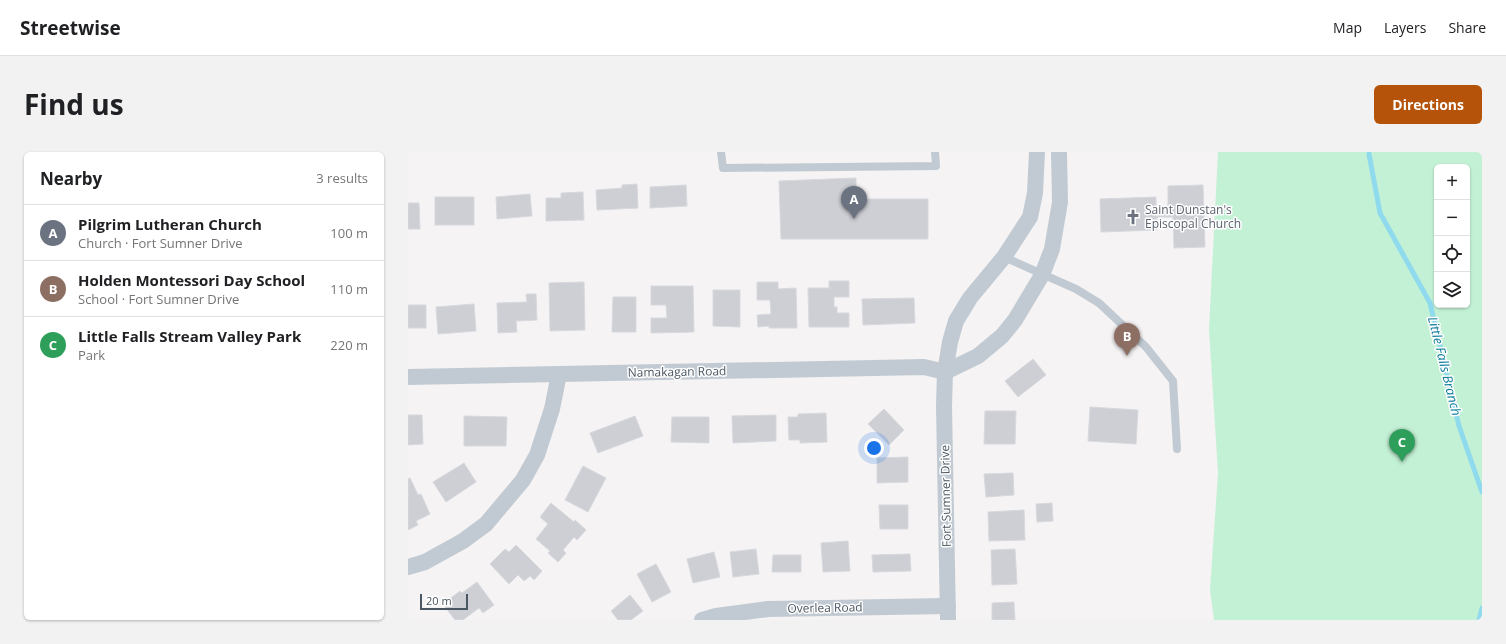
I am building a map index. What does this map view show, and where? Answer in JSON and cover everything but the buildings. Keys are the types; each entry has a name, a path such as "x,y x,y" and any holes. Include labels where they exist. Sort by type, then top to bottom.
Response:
{"street":[{"name":"Fort Sumner Drive","path":"948,613 945,372 950,342 956,321 970,298 1004,257 1030,216 1035,193 1037,152"},
{"path":"945,372 978,356 1002,336 1015,320 1042,275 1052,249 1060,202 1059,152"},
{"name":"Namakagan Road","path":"408,377 924,367 945,372"},
{"path":"408,567 425,562 475,533 486,524 523,480 537,455 552,410 559,374"},
{"name":"Overlea Road","path":"702,620 716,616 768,609 948,613"}],"lane":[{"path":"721,152 723,168 936,166 935,152"},
{"path":"1004,257 1076,290 1099,303 1146,347 1174,382 1177,449"}],"green space":[{"path":"1218,152 1482,152 1482,620 1214,620 1210,590 1218,473 1209,329"}],"waterway":[{"name":"Little Falls Branch","path":"1369,154 1380,213 1430,303 1459,426 1482,492"},
{"name":"Little Falls Branch","path":"1479,620 1482,608"}],"place":[{"name":"Saint Dunstan's Episcopal Church","path":"1133,217"},
{"name":"Pilgrim Lutheran Church","path":"854,219"},
{"name":"Holden Montessori Day School","path":"1127,356"},
{"name":"Little Falls Stream Valley Park","path":"1402,462"}]}
